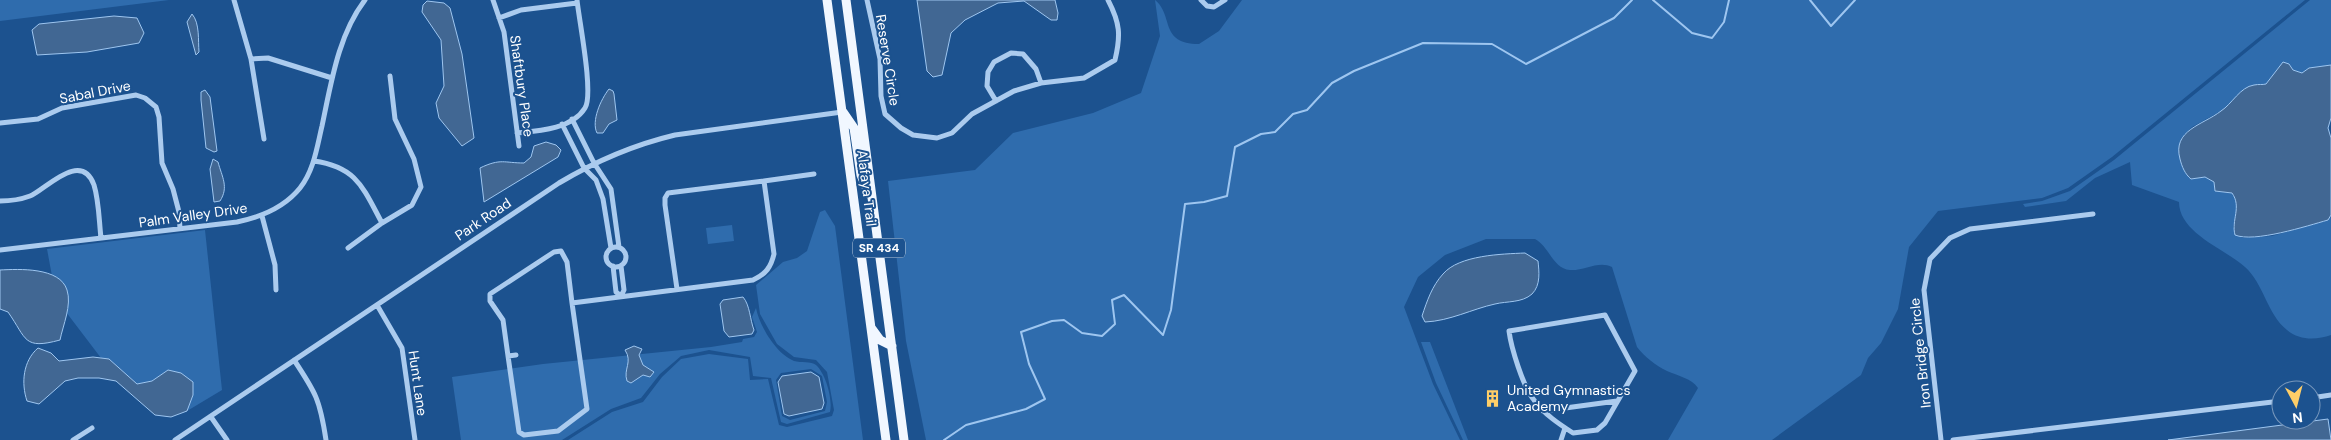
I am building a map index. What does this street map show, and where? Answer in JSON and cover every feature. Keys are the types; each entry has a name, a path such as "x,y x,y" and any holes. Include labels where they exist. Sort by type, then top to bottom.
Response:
{"main road":[{"name":"Alafaya Trail","path":"827,0 886,440"},
{"name":"Alafaya Trail","path":"846,0 904,440"},
{"path":"843,112 854,128 861,175 874,206"},
{"path":"871,329 880,340 892,346"}],"street":[{"path":"234,0 250,59 264,139"},
{"name":"Palm Valley Drive","path":"0,250 262,216 300,188 314,161 332,78 349,26 365,0"},
{"name":"Shaftbury Place","path":"493,0 504,32 519,146"},
{"name":"Reserve Circle","path":"868,0 880,59 881,96 885,114 901,128 913,135 937,138 952,133 972,114 1014,91 1041,83 1084,78 1115,60 1120,39 1118,21 1108,0"},
{"path":"1201,0 1207,6 1214,7 1225,0"},
{"path":"499,18 521,10 577,2 588,100 585,108 562,124 541,130 517,133"},
{"path":"996,101 987,86 988,72 994,62 1010,53 1023,54 1036,69 1041,83"},
{"path":"250,59 268,58 332,78"},
{"path":"348,248 382,223 412,205 421,187 414,159 395,119 390,76"},
{"name":"Sabal Drive","path":"0,123 38,118 62,108 136,95 145,98 156,107 159,117 162,163 173,189 179,212 180,228"},
{"name":"Park Road","path":"175,440 594,163 643,144 675,135 843,112"},
{"path":"572,118 594,163 611,189 619,247 624,251 626,258 621,266 624,290 621,296"},
{"path":"562,124 584,168 596,180 604,199 611,248 606,256 608,262 613,266 621,266"},
{"path":"574,148 584,143"},
{"path":"314,161 341,167 353,176 382,223"},
{"path":"0,201 31,196 52,179 63,174 79,171 88,175 94,184 101,238"},
{"path":"677,290 664,204 668,193 814,174"},
{"path":"572,303 754,280 768,270 774,254 764,182"},
{"name":"Iron Bridge Circle","path":"1941,440 1924,290 1930,259 1950,238 1970,229 2093,214"},
{"path":"262,216 275,265 276,290"},
{"path":"611,248 619,247"},
{"path":"561,251 568,262 572,303 587,408 558,431 524,435 519,432 503,320 490,301 490,294 554,252 561,251"},
{"path":"613,266 616,292 621,296"},
{"name":"Hunt Lane","path":"377,305 402,348 415,440"},
{"path":"1605,315 1635,371 1605,423 1597,430 1572,433 1543,411 1532,399 1511,346 1509,330 1605,315"},
{"path":"508,356 516,355"},
{"path":"294,360 317,395 321,407 326,440"},
{"path":"1543,411 1617,401"},
{"path":"1953,440 2271,402"},
{"path":"211,416 227,440"},
{"path":"73,440 92,428"},
{"path":"1561,440 1565,428"}],"shaded area":[{"path":"0,0 169,0 0,21"},
{"path":"917,0 1055,0 1058,13 1057,20 1051,20 1024,1 998,3 965,20 951,33 942,75 933,77 927,71"},
{"path":"1155,0 1161,6 1169,28 1178,39 1186,43 1199,44 1219,31 1242,0 2305,0 2112,157 2068,188 2042,198 1938,211 1909,247 1898,309 1881,343 1868,358 1861,375 1772,440 1668,440 1698,388 1688,380 1658,366 1637,347 1612,267 1597,265 1575,270 1564,269 1555,262 1540,242 1535,239 1486,239 1445,255 1418,277 1404,307 1433,384 1460,440 926,440 906,341 888,181 975,170 1013,133 1093,113 1141,93 1160,36"},
{"path":"2310,0 2331,0 2331,65 2309,68 2302,73 2293,70 2289,64 2279,67 2266,84 2254,85 2244,90 2223,110 2192,127 2181,139 2191,179 2205,177 2214,182 2215,191 2232,193 2237,205 2233,227 2242,238 2272,236 2328,220 2331,215 2331,335 2320,338 2303,338 2287,330 2275,316 2251,274 2245,267 2204,239 2186,223 2181,213 2179,202 2132,185 2130,162 2095,178 2066,201 2025,207 2023,204 2042,201 2070,191 2114,160"},
{"path":"427,1 444,3 450,8 462,54 474,138 462,146 439,118 436,103 444,86 441,40 422,12 423,5"},
{"path":"192,14 195,18 198,32 199,52 196,55 187,22"},
{"path":"114,16 137,18 144,33 139,43 87,52 37,55 32,30 39,24"},
{"path":"2283,62 2289,64 2293,70 2302,73 2309,68 2331,65 2331,118 2328,128 2331,138 2331,215 2328,220 2281,233 2255,237 2235,235 2235,198 2232,193 2215,191 2214,182 2205,177 2191,179 2189,177 2180,159 2180,141 2191,129 2225,108 2244,89 2249,86 2266,84"},
{"path":"609,89 614,94 617,120 609,124 603,133 597,133 595,128 596,116 600,104"},
{"path":"205,90 210,97 217,151 214,152 206,148 201,100 201,92"},
{"path":"546,142 556,145 561,150 558,157 484,202 480,168 498,162 524,163 531,157 534,146"},
{"path":"213,159 218,162 224,186 223,196 220,201 214,202 210,169"},
{"path":"825,210 835,226 863,440 568,440 612,412 643,402 662,377 681,359 709,354 748,359 750,380 768,379 779,425 787,427 832,416 834,410 827,372 816,360 794,357 777,344 760,314 756,285 783,262 797,258 807,251 820,212"},
{"path":"732,225 734,241 708,244 706,228"},
{"path":"205,230 222,390 187,411 193,395 168,370 152,381 137,384 109,359 101,358 66,312 68,307 58,278 52,276 47,249"},
{"path":"1525,253 1538,261 1539,269 1537,286 1528,297 1486,306 1452,317 1425,322 1422,316 1430,294 1439,279 1450,268 1470,259"},
{"path":"0,270 38,271 48,273 63,282 67,290 68,302 60,340 39,344 32,343 23,335 8,312 0,309"},
{"path":"743,297 747,304 754,330 752,334 729,337 724,331 720,304 723,300"},
{"path":"756,308 769,338 787,357 794,361 814,364 820,369 828,387 830,412 787,424 781,422 771,378 753,376 750,357 709,350 681,356 660,374 641,398 611,409 562,440 461,440 452,377 543,364 711,347 742,342 743,339 754,337 757,332 752,317","holes":["811,369 822,376 827,402 825,411 790,420 782,416 776,380 781,373"]},
{"path":"1421,342 1430,342 1468,440 1463,440 1436,383"},
{"path":"634,346 642,349 639,355 643,365 654,372 650,377 643,375 631,383 627,381 626,377 628,358 625,350"},
{"path":"38,348 51,353 59,361 93,357 109,359 137,384 152,381 168,370 181,373 193,382 193,395 187,411 171,417 155,415 116,381 99,378 78,378 65,381 39,404 27,401 24,387 26,366"},
{"path":"811,372 819,377 824,403 822,409 789,416 784,414 778,382 782,376"},
{"path":"2328,419 2331,440 2168,440 2271,426 2271,430 2321,430 2321,420"}],"waterway":[{"path":"944,440 966,425 1026,409 1045,399 1029,364 1021,332 1052,321 1064,320 1082,333 1102,336 1115,324 1112,300 1124,295 1163,335 1171,310 1185,204 1204,202 1227,196 1235,147 1261,134 1275,132 1293,114 1307,110 1332,83 1354,71 1423,43 1492,44 1526,64 1614,18 1632,0"},
{"path":"1653,0 1692,33 1712,38 1724,22 1729,0"},
{"path":"1810,0 1831,26 1855,0"}],"place":[{"name":"United Gymnastics Academy","path":"1493,398"}]}
